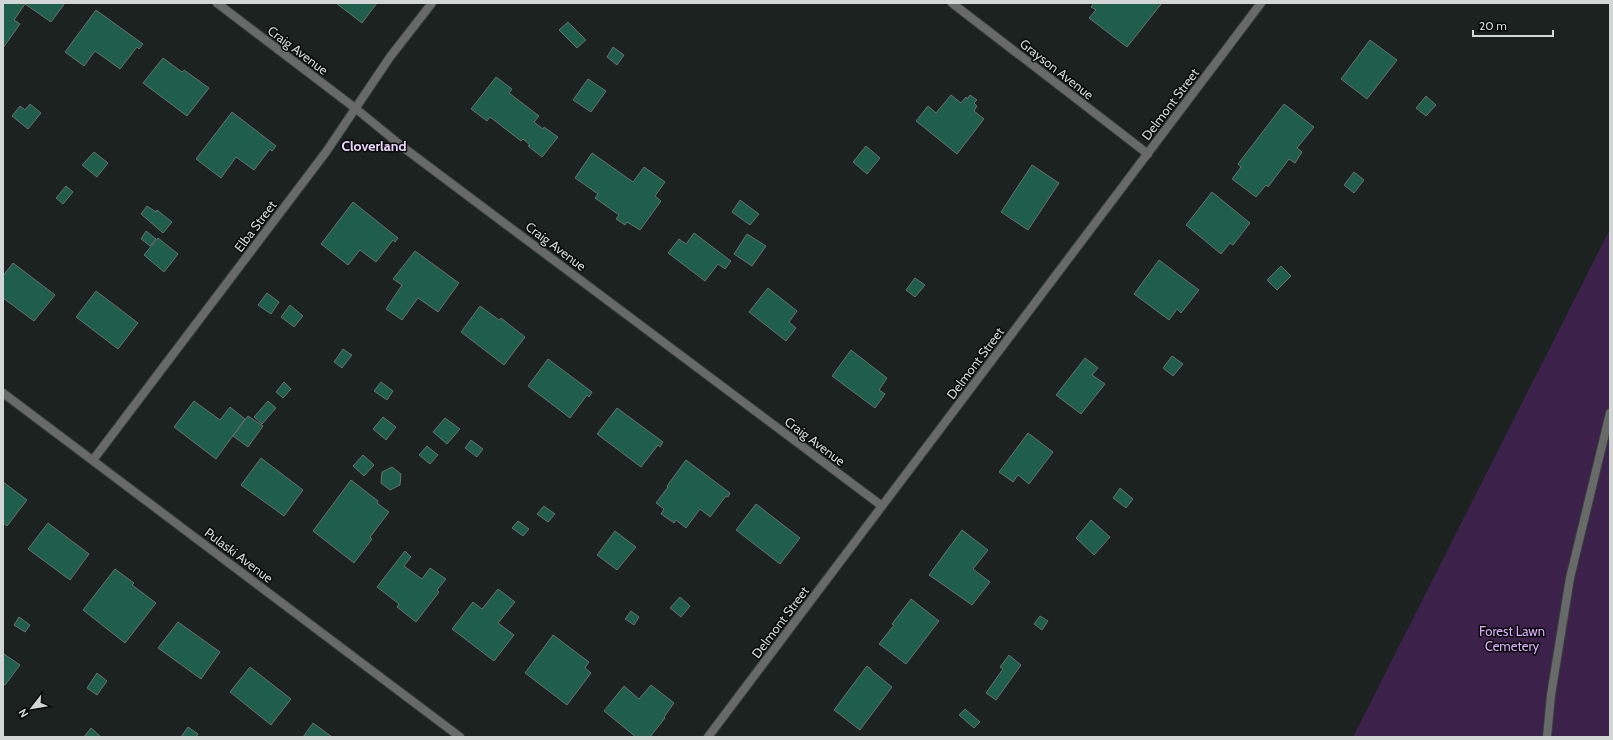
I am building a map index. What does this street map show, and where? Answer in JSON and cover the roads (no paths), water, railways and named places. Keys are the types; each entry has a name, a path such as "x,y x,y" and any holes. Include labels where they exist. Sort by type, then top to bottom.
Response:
{"street":[{"name":"Craig Avenue","path":"217,3 355,108 404,148 882,506"},
{"name":"Elba Street","path":"93,460 326,152 390,57 432,3"},
{"name":"Grayson Avenue","path":"952,3 1148,154"},
{"name":"Delmont Street","path":"708,737 1261,3"},
{"name":"Pulaski Avenue","path":"3,393 460,737"},
{"path":"1547,737 1551,695 1570,578 1610,413"}],"district":[{"name":"Cloverland","path":"374,146"}],"park label":[{"name":"Forest Lawn Cemetery","path":"1512,638"}]}
